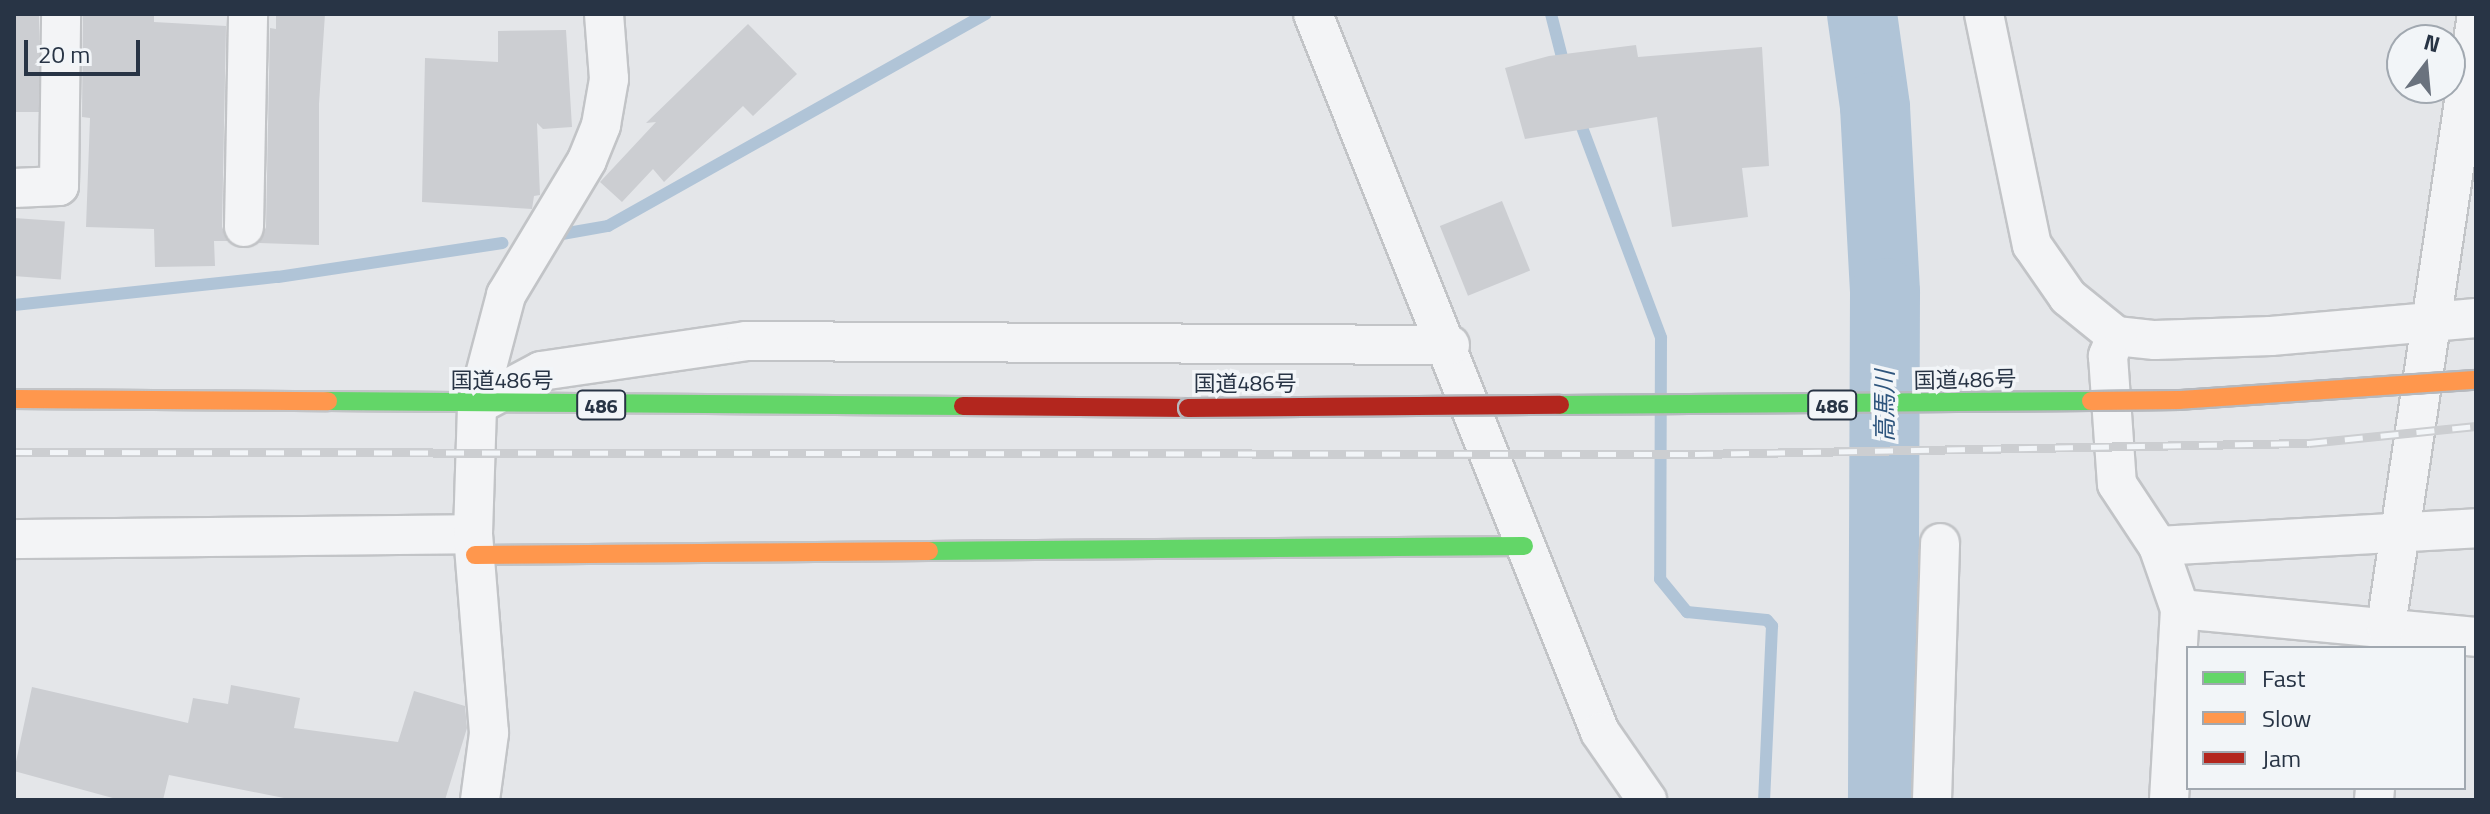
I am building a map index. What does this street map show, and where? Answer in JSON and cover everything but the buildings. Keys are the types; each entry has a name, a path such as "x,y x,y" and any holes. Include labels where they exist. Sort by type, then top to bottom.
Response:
{"main road":[{"name":"国道486号","path":"14,399 477,405 1188,408 2163,400 2476,380"},
{"path":"474,545 1524,546"}],"street":[{"path":"14,188 59,186 61,14"},
{"path":"244,227 248,14"},
{"path":"480,800 489,733 474,545 477,405 506,295 587,160 601,125 609,79 604,14"},
{"path":"1313,14 1450,345 1524,546 1600,732 1647,800"},
{"path":"1984,14 2032,245 2068,297 2116,336 2155,340 2271,336 2476,318"},
{"path":"2394,634 2398,534 2476,21"},
{"path":"2116,336 2108,370 2117,484 2158,546 2180,609 2169,800"},
{"path":"477,405 541,371 746,341 1450,345"},
{"path":"2158,546 2476,528"},
{"path":"14,539 474,545"},
{"path":"1932,800 1940,543"},
{"path":"2180,609 2394,634 2476,637"}],"waterway":[{"path":"562,234 608,226 986,14"},
{"path":"1551,14 1565,69"},
{"name":"高馬川","path":"1862,14 1875,107 1885,293 1883,800"},
{"path":"1577,114 1661,338 1660,579 1687,612 1767,620 1772,626 1764,800"},
{"path":"14,305 278,277 502,243"}],"railway":[{"path":"14,452 1695,454 2309,443 2476,426"}],"traffic: fast":[{"path":"328,401 963,406"},
{"path":"1560,405 2091,401"},
{"path":"929,551 1524,546"}],"traffic: slow":[{"path":"2091,401 2179,400 2476,380"},
{"path":"14,399 328,401"},
{"path":"475,555 929,551"}],"traffic: jam":[{"path":"1188,408 1560,405"},
{"path":"963,406 1188,408"}]}
